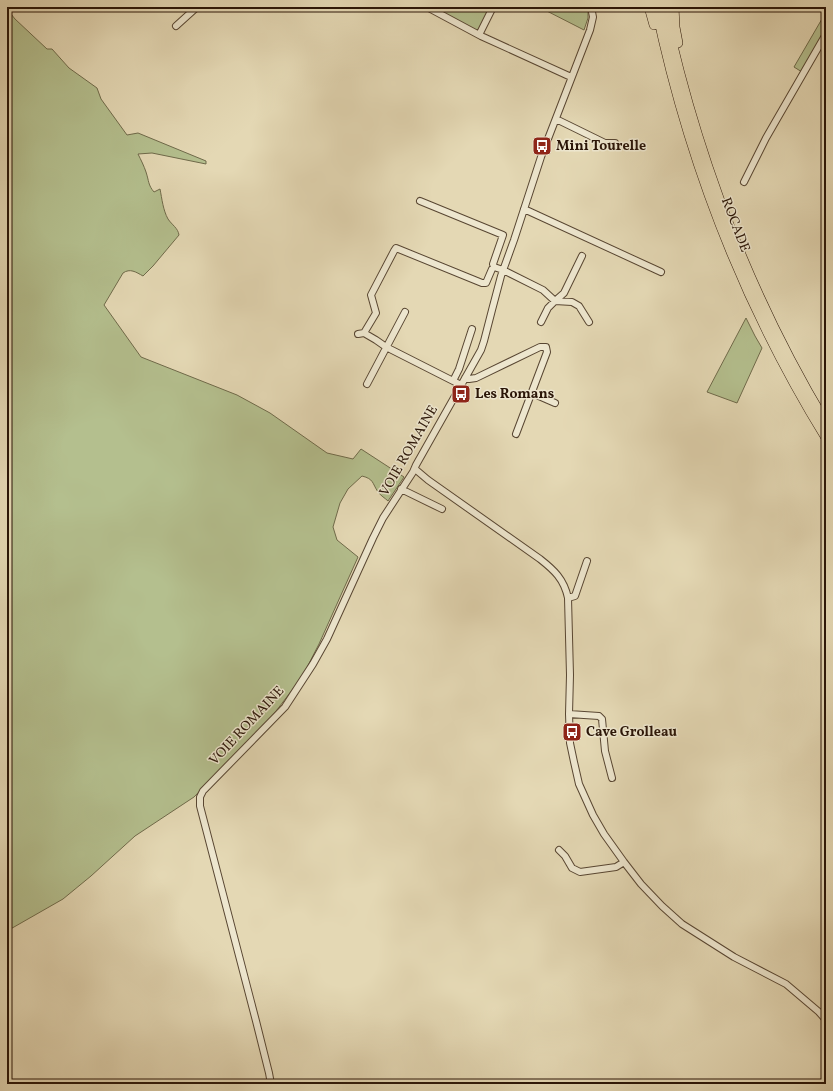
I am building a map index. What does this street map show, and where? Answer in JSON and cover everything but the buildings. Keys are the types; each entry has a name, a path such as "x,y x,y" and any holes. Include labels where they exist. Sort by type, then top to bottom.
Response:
{"highway":[{"path":"649,7 666,69 676,75"},
{"name":"ROCADE","path":"656,7 676,75 696,159 712,207 754,306 781,360 826,438"},
{"path":"664,7 676,75 689,108 725,218 741,258 782,345 826,423"},
{"path":"674,7 675,27 681,61 676,75"}],"street":[{"path":"176,26 197,7"},
{"path":"427,7 479,35 572,77"},
{"path":"479,35 492,9 484,7"},
{"name":"VOIE ROMAINE","path":"271,1084 256,1020 200,806 200,800 203,791 278,714 292,697 327,639 375,534 414,469 481,350 497,289 541,157 590,30 593,17 591,7"},
{"path":"744,182 766,138 826,34"},
{"path":"556,120 605,143 616,142"},
{"path":"420,201 503,235 493,264 494,267 486,283 482,283 396,248 371,294 376,313 361,334 376,340 386,347 461,385"},
{"path":"524,209 661,272"},
{"path":"541,322 548,308 564,293 582,256"},
{"path":"494,267 504,270 543,290 555,301 572,302 579,306 589,322"},
{"path":"367,384 405,312"},
{"path":"453,381 472,329"},
{"path":"465,378 476,378 540,347 546,347 547,352 516,434"},
{"path":"532,393 555,403"},
{"path":"414,469 523,546 552,569 561,579 566,589 568,598 570,742 574,762 579,784 593,815 604,834 624,862 646,889 682,924 734,957 786,984 820,1012 826,1020"},
{"path":"402,489 442,509"},
{"path":"568,598 575,596 587,561"},
{"path":"569,714 599,716 602,719 604,751 612,778"},
{"path":"559,850 565,856 572,868 580,872 616,867 624,862"}],"green space":[{"path":"7,7 11,7 11,14 15,19 47,49 52,49 69,68 97,88 101,99 127,135 138,133 206,161 206,164 152,153 138,154 152,190 154,192 160,189 166,216 179,235 143,276 131,271 123,273 104,305 141,357 237,395 270,413 327,453 353,459 361,449 404,477 388,501 380,495 371,480 362,476 348,489 340,503 333,527 337,540 358,557 319,644 302,677 270,719 194,797 135,836 63,899 7,931"},
{"path":"432,7 495,7 482,35"},
{"path":"539,7 588,7 588,18 584,30"},
{"path":"826,12 826,31 802,72 794,67"},
{"path":"746,318 762,348 737,403 707,392"}],"place":[{"name":"Mini Tourelle","path":"542,146"},
{"name":"Les Romans","path":"461,394"},
{"name":"Cave Grolleau","path":"572,732"}]}
